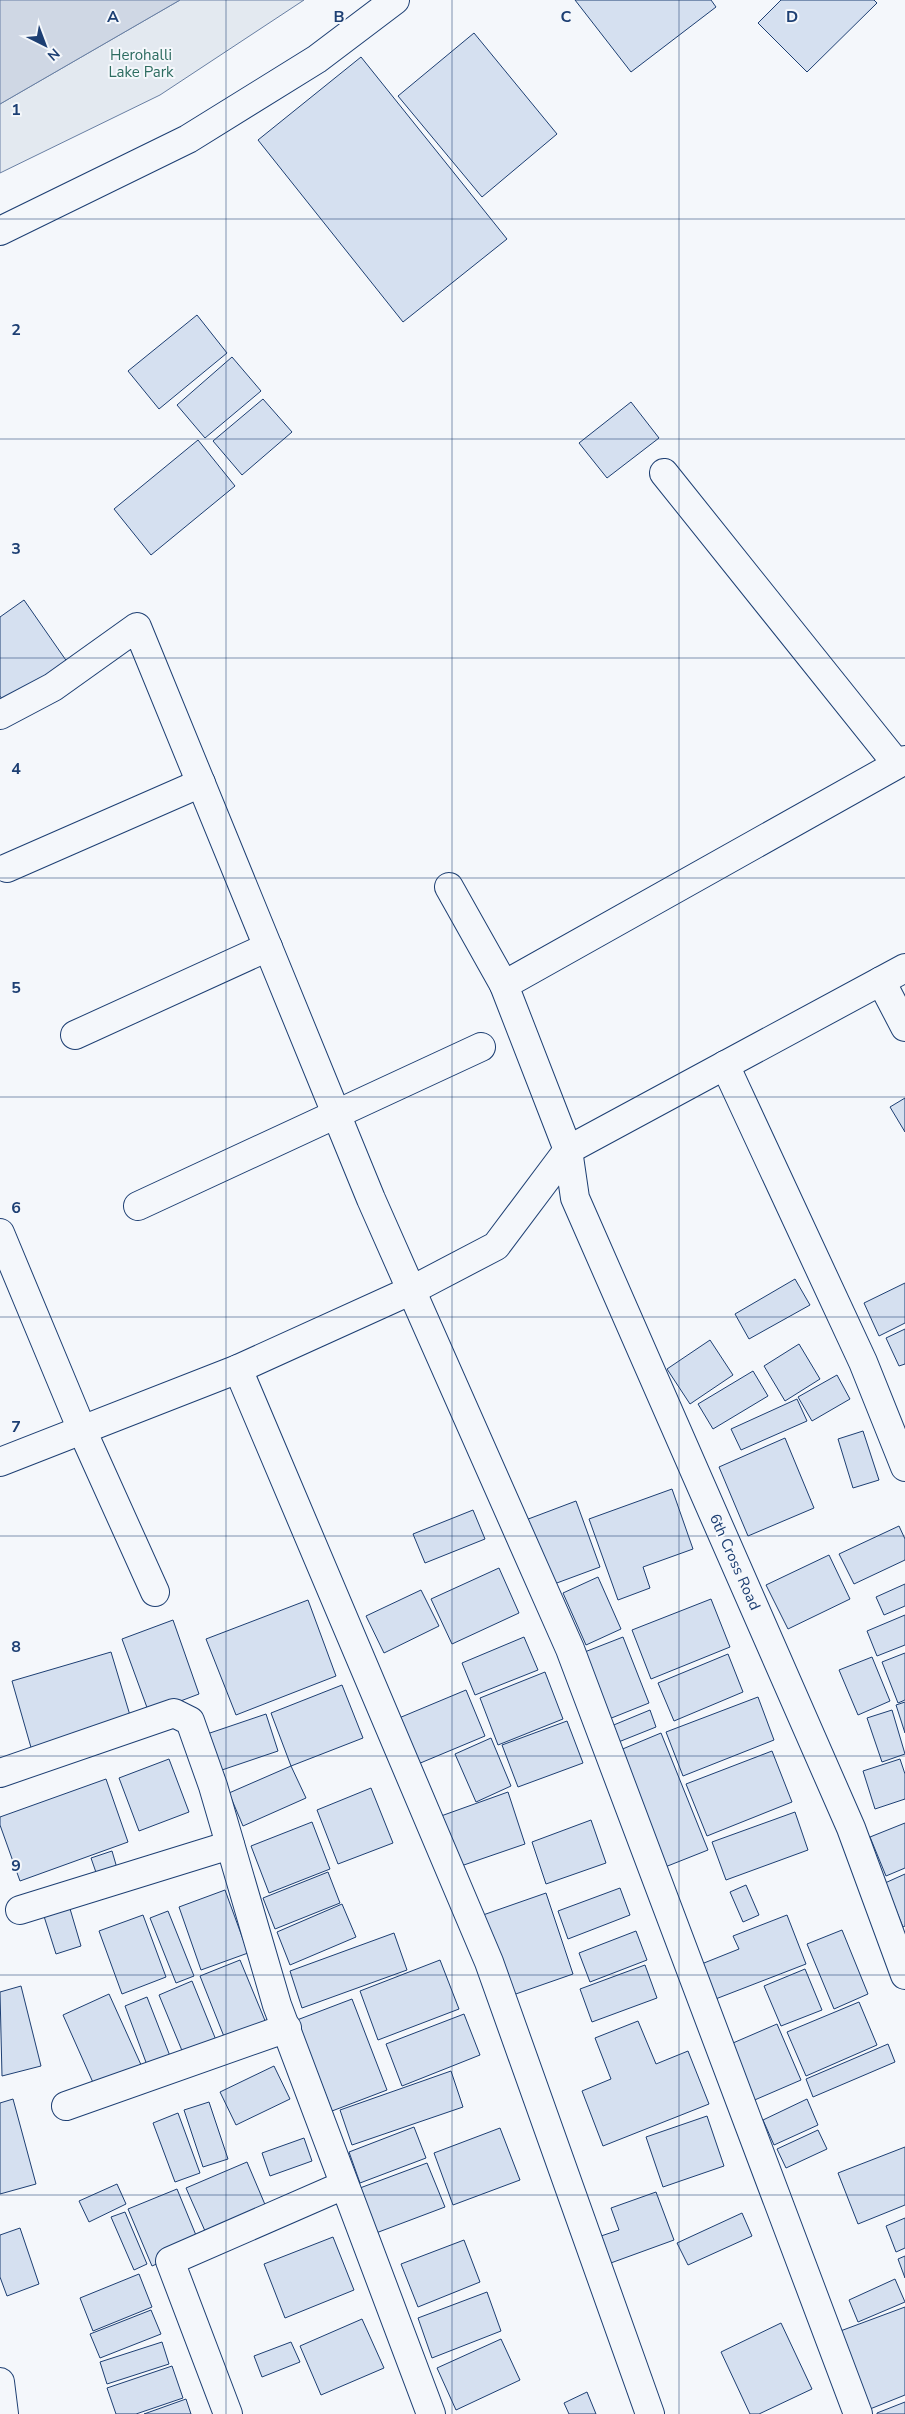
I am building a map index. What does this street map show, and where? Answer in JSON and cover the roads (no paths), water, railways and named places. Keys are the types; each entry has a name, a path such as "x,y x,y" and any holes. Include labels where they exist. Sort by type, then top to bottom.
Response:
{"street":[{"path":"0,231 188,139 317,59 395,0"},
{"path":"504,985 901,762 664,473"},
{"path":"0,715 53,686 137,627 337,1115 570,1648 858,2414"},
{"path":"8,868 201,784"},
{"name":"6th Cross Road","path":"449,887 504,985 568,1150 575,1198 851,1828 905,1975"},
{"path":"75,1035 268,947"},
{"path":"0,1462 238,1369 412,1290 496,1246 568,1150 905,968"},
{"path":"881,981 905,1026"},
{"path":"138,1206 481,1047"},
{"path":"725,1066 864,1362 905,1467"},
{"path":"0,1233 82,1430 155,1592"},
{"path":"238,1369 489,1962 650,2414"},
{"path":"0,1774 174,1713 190,1721 230,1845 278,2005 431,2414"},
{"path":"20,1910 230,1845"},
{"path":"66,2106 287,2028"},
{"path":"228,2414 170,2261 344,2185"},
{"path":"0,2382 4,2414"}],"park label":[{"name":"Herohalli Lake Park","path":"141,64"}]}
